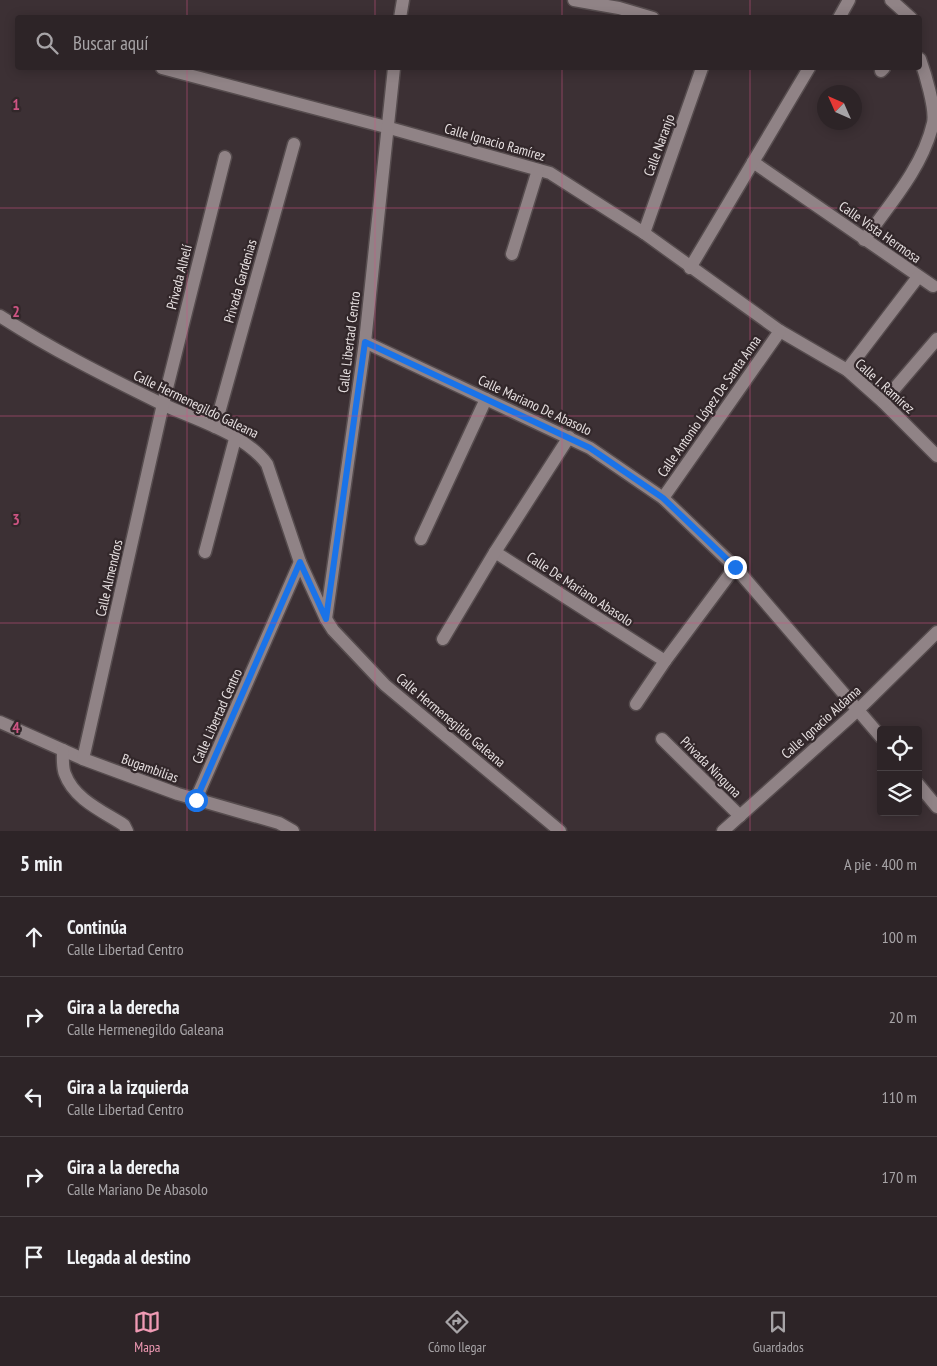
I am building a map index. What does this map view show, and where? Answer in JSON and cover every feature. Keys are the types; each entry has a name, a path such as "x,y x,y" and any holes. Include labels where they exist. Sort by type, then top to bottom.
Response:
{"street":[{"path":"400,15 403,0"},
{"path":"574,0 620,4 646,15"},
{"path":"841,15 849,0"},
{"path":"891,0 908,15"},
{"path":"864,240 900,191 920,158 934,122 930,96 922,66"},
{"name":"Calle Ignacio Ramírez","path":"170,70 386,127 550,173 644,233 690,268 780,331"},
{"name":"Calle Libertad Centro","path":"326,619 365,342 386,127 394,70"},
{"name":"Calle Naranjo","path":"644,233 701,70"},
{"path":"690,268 808,70"},
{"name":"Privada Gardenias","path":"215,427 294,144"},
{"name":"Privada Alhelí","path":"163,404 225,157"},
{"name":"Calle Vista Hermosa","path":"753,162 918,277 847,370"},
{"path":"512,254 538,170"},
{"path":"918,277 933,286"},
{"name":"Calle Hermenegildo Galeana","path":"0,316 84,364 163,404 215,427 258,451 267,464 300,562 326,619 385,685 560,831"},
{"name":"Calle I. Ramírez","path":"780,331 847,370 883,402 937,456"},
{"name":"Calle Antonio López De Santa Anna","path":"663,498 780,331"},
{"path":"883,402 937,339"},
{"name":"Calle Mariano De Abasolo","path":"365,342 569,437 590,448 663,498 735,567 877,732"},
{"path":"421,538 486,399"},
{"name":"Calle Almendros","path":"84,759 163,404"},
{"path":"443,639 495,552 569,437"},
{"path":"205,552 235,439"},
{"name":"Calle De Mariano Abasolo","path":"495,552 665,661"},
{"name":"Calle Libertad Centro","path":"196,800 300,562"},
{"path":"636,704 665,661 735,567"},
{"name":"Calle Ignacio Aldama","path":"723,831 859,709 937,632"},
{"name":"Bugambilias","path":"0,722 84,759 196,800 279,823 294,831"},
{"name":"Privada Ninguna","path":"662,739 740,816"},
{"path":"63,750 64,772 72,786 84,800 124,825 127,831"},
{"path":"922,789 937,807"}],"route":[{"path":"196,800 300,562 326,619 365,342 590,448 663,498 735,567"}]}
